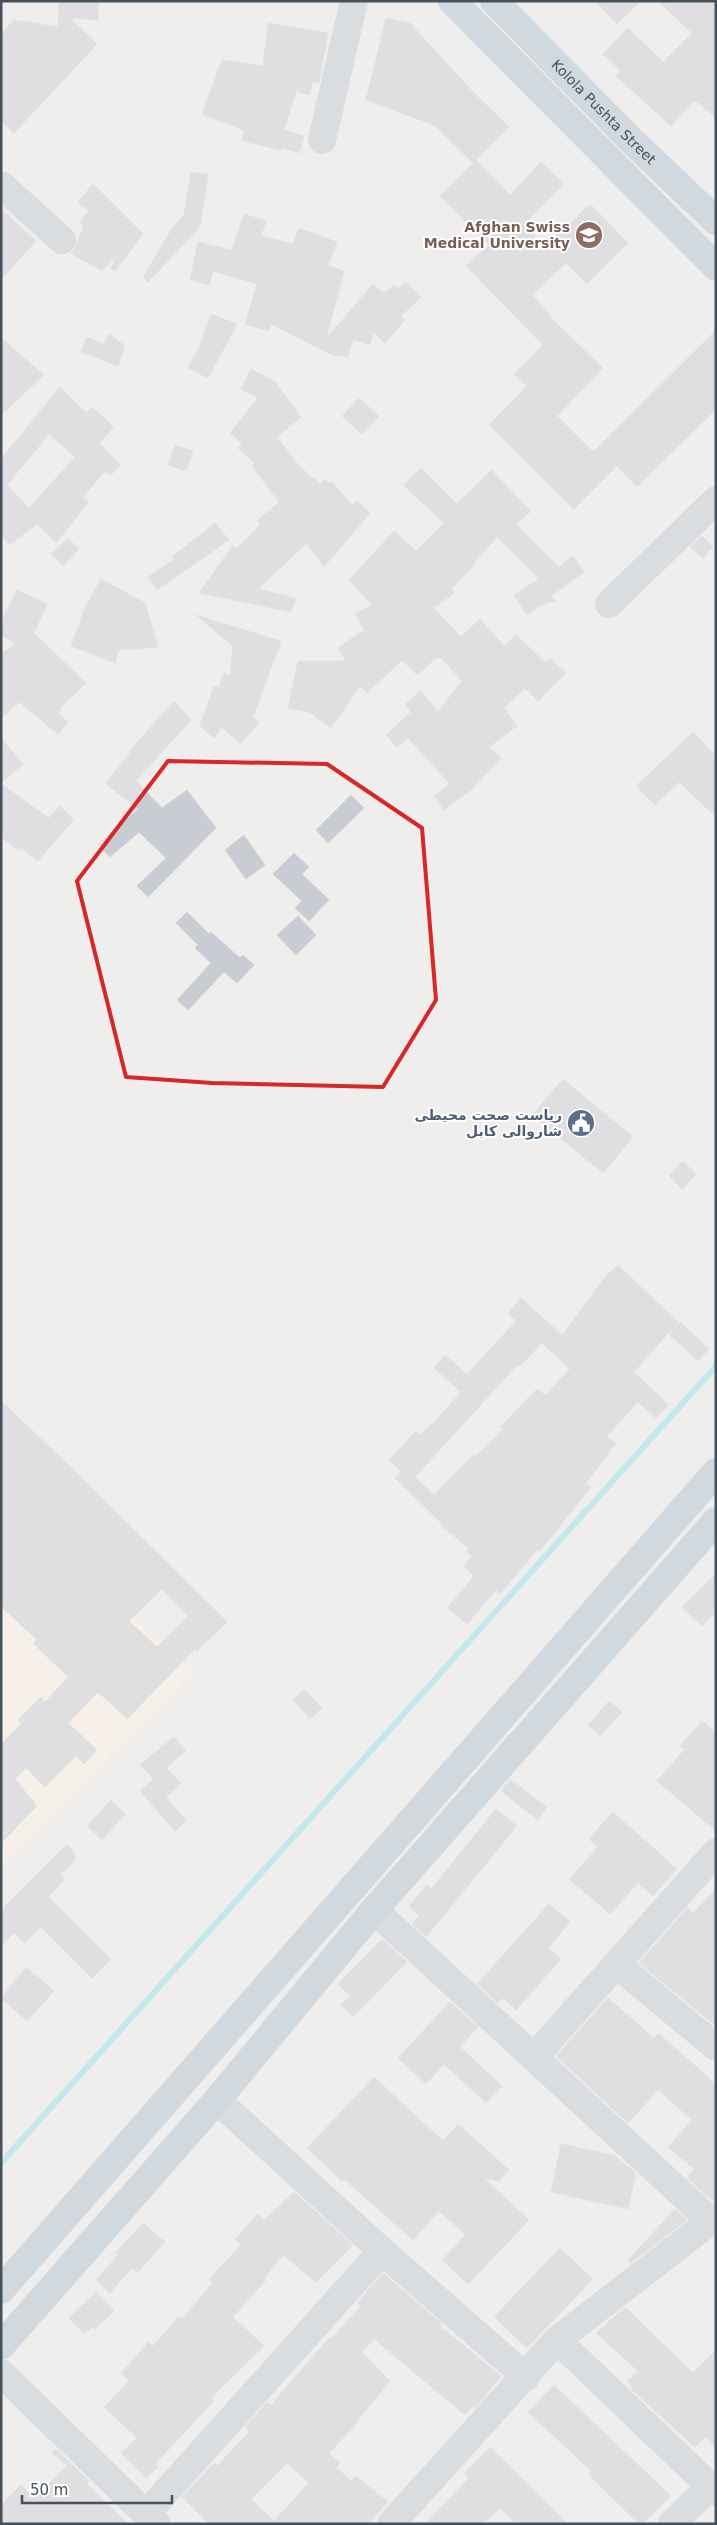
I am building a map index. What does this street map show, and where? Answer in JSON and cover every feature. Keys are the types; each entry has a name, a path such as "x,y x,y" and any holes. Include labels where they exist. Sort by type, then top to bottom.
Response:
{"main road":[{"path":"452,1 716,266"},
{"name":"Kolola Pushta Street","path":"494,1 632,141 716,222"},
{"path":"1,2290 716,1472"},
{"path":"1,2346 217,2100 374,1910 716,1521"},
{"path":"534,1680 557,1701"},
{"path":"467,1757 490,1777"}],"street":[{"path":"322,140 354,1"},
{"path":"1,185 62,240"},
{"path":"609,604 716,500"},
{"path":"534,2057 716,1852"},
{"path":"374,1910 713,2222 557,2340 526,2377 391,2524"},
{"path":"616,1964 716,2047"},
{"path":"217,2100 382,2251 526,2377"},
{"path":"1,2373 152,2519 382,2251"},
{"path":"557,2340 713,2489 672,2524"}],"highlighted area":[{"path":"168,761 327,764 422,828 436,1000 383,1087 212,1083 126,1077 77,881"}],"shaded area":[{"path":"1,1488 192,1672 1,1865"}],"building":[{"path":"59,1 99,1 98,20 70,18 97,44 14,133 1,121 1,34 14,20 58,27"},
{"path":"595,1 641,1 617,24"},
{"path":"658,1 716,1 716,118 695,100 671,126 616,76 621,71 603,54 628,28 663,62 692,33"},
{"path":"386,18 410,23 471,90 509,127 476,160 510,195 541,162 564,184 524,224 546,247 590,204 628,243 587,284 566,263 532,295 550,314 548,315 603,368 557,416 593,452 716,330 716,409 637,487 617,466 574,509 489,425 527,386 514,374 543,345 466,266 489,245 440,196 473,163 434,125 366,100"},
{"path":"268,23 328,33 319,83 313,82 309,95 296,91 284,130 304,136 299,153 281,147 281,150 242,141 244,130 202,114 222,60 263,66"},
{"path":"191,172 208,175 200,227 148,282 143,277 173,227 184,215"},
{"path":"93,184 143,234 115,271 111,269 116,256 102,271 70,253 74,250 84,226 79,222 89,211 78,202"},
{"path":"1,209 36,241 1,279"},
{"path":"244,214 266,221 261,236 293,244 299,228 337,242 328,266 344,271 326,339 373,284 384,293 394,285 398,289 406,282 421,297 401,316 405,320 385,343 373,332 370,345 353,339 348,357 332,355 271,324 269,331 245,324 257,284 213,271 209,285 190,280 198,242 232,250"},
{"path":"211,314 237,324 208,378 188,368 199,347"},
{"path":"109,334 125,346 118,366 81,352 86,337 103,344"},
{"path":"1,338 44,375 1,415"},
{"path":"251,369 275,382 301,417 277,437 296,462 320,484 325,479 328,483 331,481 353,506 357,501 370,513 324,567 307,543 258,589 296,598 291,612 199,593 233,545 236,549 260,525 257,521 279,502 252,466 255,463 238,448 242,443 230,433 258,398 241,389"},
{"path":"60,387 86,413 92,407 114,427 99,443 121,465 110,476 105,471 83,497 89,502 56,543 37,524 9,545 1,535 1,459","holes":["49,434 75,457 29,508 7,485"]},
{"path":"359,398 379,416 362,434 342,416"},
{"path":"175,445 193,451 186,471 168,465"},
{"path":"421,468 457,504 491,470 531,511 516,524 559,567 573,556 584,572 551,596 556,601 544,604 527,615 514,595 539,579 497,537 474,563 476,564 451,589 454,593 434,608 461,637 480,619 504,646 516,635 546,663 550,658 566,673 538,701 525,688 504,708 517,726 489,747 501,758 471,790 444,810 434,796 450,784 408,738 397,747 386,735 411,712 405,704 421,691 438,712 462,681 440,657 436,658 417,675 402,660 367,693 360,686 331,728 309,712 288,708 298,661 346,661 338,648 364,630 355,614 372,605 349,580 394,531 416,551 444,523 403,485"},
{"path":"215,523 229,540 157,590 148,577 174,559 172,557"},
{"path":"702,536 713,547 703,558 690,547"},
{"path":"68,538 79,549 63,566 51,554"},
{"path":"101,579 145,603 158,647 119,650 115,663 71,646 85,608"},
{"path":"17,590 47,604 34,633 86,683 60,708 58,713 68,722 58,734 19,702 1,718 1,654 16,644 1,635 1,622"},
{"path":"196,615 281,641 253,717 260,722 240,744 222,727 214,738 200,726 214,686 219,688 224,673 230,675 233,646"},
{"path":"174,701 191,720 136,781 162,808 187,790 216,828 148,897 137,886 166,858 139,832 110,857 98,844 138,809 105,783 131,752 129,751"},
{"path":"693,732 716,756 716,817 679,782 655,805 636,786"},
{"path":"1,738 23,764 1,783"},
{"path":"1,784 49,818 59,806 74,819 38,861 21,848 19,851 1,837"},
{"path":"351,795 364,808 328,843 316,830"},
{"path":"244,835 265,865 246,879 225,850"},
{"path":"294,853 309,867 302,874 329,900 309,921 295,908 302,901 273,874"},
{"path":"187,912 209,934 211,932 240,958 243,955 254,965 237,983 224,972 188,1010 177,1000 211,963 195,948 198,945 176,923"},
{"path":"298,916 316,935 296,955 277,935"},
{"path":"563,1079 633,1137 603,1173 532,1115"},
{"path":"683,1161 696,1174 682,1189 669,1176"},
{"path":"618,1265 678,1322 634,1372 669,1405 656,1418 638,1402 606,1437 616,1443 586,1483 591,1487 540,1551 538,1549 500,1594 496,1590 467,1624 447,1608 474,1576 464,1566 472,1557 466,1551 469,1548 441,1526 443,1525 395,1478 401,1471 389,1460 416,1431 420,1435 435,1421 461,1392 434,1368 445,1355 467,1374 516,1321 508,1313 521,1298 562,1335 606,1276","holes":["542,1343 570,1369 545,1395 537,1389 500,1427 503,1430 476,1456 474,1454 434,1495 415,1477 517,1365 519,1367"]},
{"path":"680,1322 709,1349 698,1361 669,1334"},
{"path":"1,1401 74,1470 227,1622 197,1651 195,1649 127,1719 98,1692 68,1723 97,1750 84,1764 76,1756 45,1787 26,1768 15,1779 37,1806 1,1843 1,1744 22,1723 18,1720 41,1697 45,1702 68,1677 33,1643 37,1640 1,1606","holes":["162,1589 188,1616 157,1647 129,1621"]},
{"path":"716,1573 716,1612 702,1626 682,1607"},
{"path":"304,1689 322,1708 310,1719 293,1700"},
{"path":"609,1701 622,1712 600,1736 588,1725"},
{"path":"702,1721 716,1732 716,1831 657,1781 685,1749 680,1746"},
{"path":"174,1737 186,1751 166,1768 181,1783 166,1797 186,1821 175,1831 140,1791 154,1779 140,1765"},
{"path":"510,1779 547,1807 538,1820 501,1791"},
{"path":"111,1800 125,1814 102,1840 87,1826"},
{"path":"496,1809 517,1826 426,1937 412,1924 419,1916 409,1906 427,1885 431,1889"},
{"path":"613,1812 677,1869 653,1896 638,1883 610,1914 569,1879 598,1847 589,1839"},
{"path":"67,1844 75,1855 75,1861 60,1874 65,1879 48,1897 111,1959 92,1978 41,1927 24,1943 14,1933 1,1946 1,1910"},
{"path":"716,1889 716,2026 639,1963 687,1908 693,1913"},
{"path":"549,1904 570,1922 548,1948 561,1959 516,2010 503,1998 498,2003 477,1984"},
{"path":"382,1939 407,1962 353,2017 341,2005 350,1996 338,1984"},
{"path":"26,1967 54,1991 27,2021 1,1998"},
{"path":"608,1998 654,2038 658,2033 716,2084 716,2204 687,2178 694,2169 668,2147 692,2120 658,2090 628,2123 556,2056"},
{"path":"450,2002 478,2027 460,2047 502,2086 486,2103 444,2064 426,2084 398,2058"},
{"path":"374,2077 443,2141 458,2124 509,2170 499,2181 484,2178 529,2220 468,2284 442,2260 466,2235 439,2211 413,2240 344,2179 342,2181 307,2148"},
{"path":"561,2144 614,2155 636,2173 628,2209 551,2192"},
{"path":"294,2192 353,2245 316,2282 283,2255 264,2278 266,2280 233,2317 264,2346 211,2398 214,2401 155,2464 158,2467 146,2478 121,2453 137,2438 104,2407 129,2381 121,2373 149,2342 153,2346 179,2317 182,2319 213,2283 209,2279 241,2245 235,2239 258,2214 264,2220"},
{"path":"675,2209 687,2220 631,2263 628,2260"},
{"path":"143,2223 165,2242 138,2272 132,2268 110,2293 96,2280 118,2255 115,2253"},
{"path":"560,2248 593,2279 527,2348 494,2317"},
{"path":"383,2273 442,2324 440,2326 501,2376 475,2408 473,2406 465,2415 374,2339 362,2352 390,2381 358,2422 329,2453 340,2463 336,2467 351,2481 356,2476 388,2502 368,2524 209,2524 182,2497 214,2463 217,2466 250,2431 245,2427 267,2402 271,2405 330,2337 331,2339 361,2306 357,2303","holes":["287,2463 309,2483 274,2521 251,2499"]},
{"path":"96,2292 114,2311 95,2329 93,2326 84,2334 69,2318"},
{"path":"625,2307 693,2373 716,2350 716,2448 705,2437 695,2447 631,2389 633,2388 627,2381 638,2371 596,2333"},
{"path":"554,2385 671,2496 643,2524 639,2524 588,2474 591,2471 528,2412"},
{"path":"490,2447 568,2524 516,2524 500,2508 483,2524 425,2524 469,2478 464,2473"},
{"path":"56,2449 89,2481 87,2484 128,2524 1,2524 1,2505 21,2485 34,2498 67,2466 52,2453"}],"waterway":[{"path":"1,2163 716,1366"}],"place":[{"name":"Afghan Swiss Medical University","path":"589,235"},
{"name":"ریاست صحت محیطی شاروالی کابل","path":"581,1123"}]}
